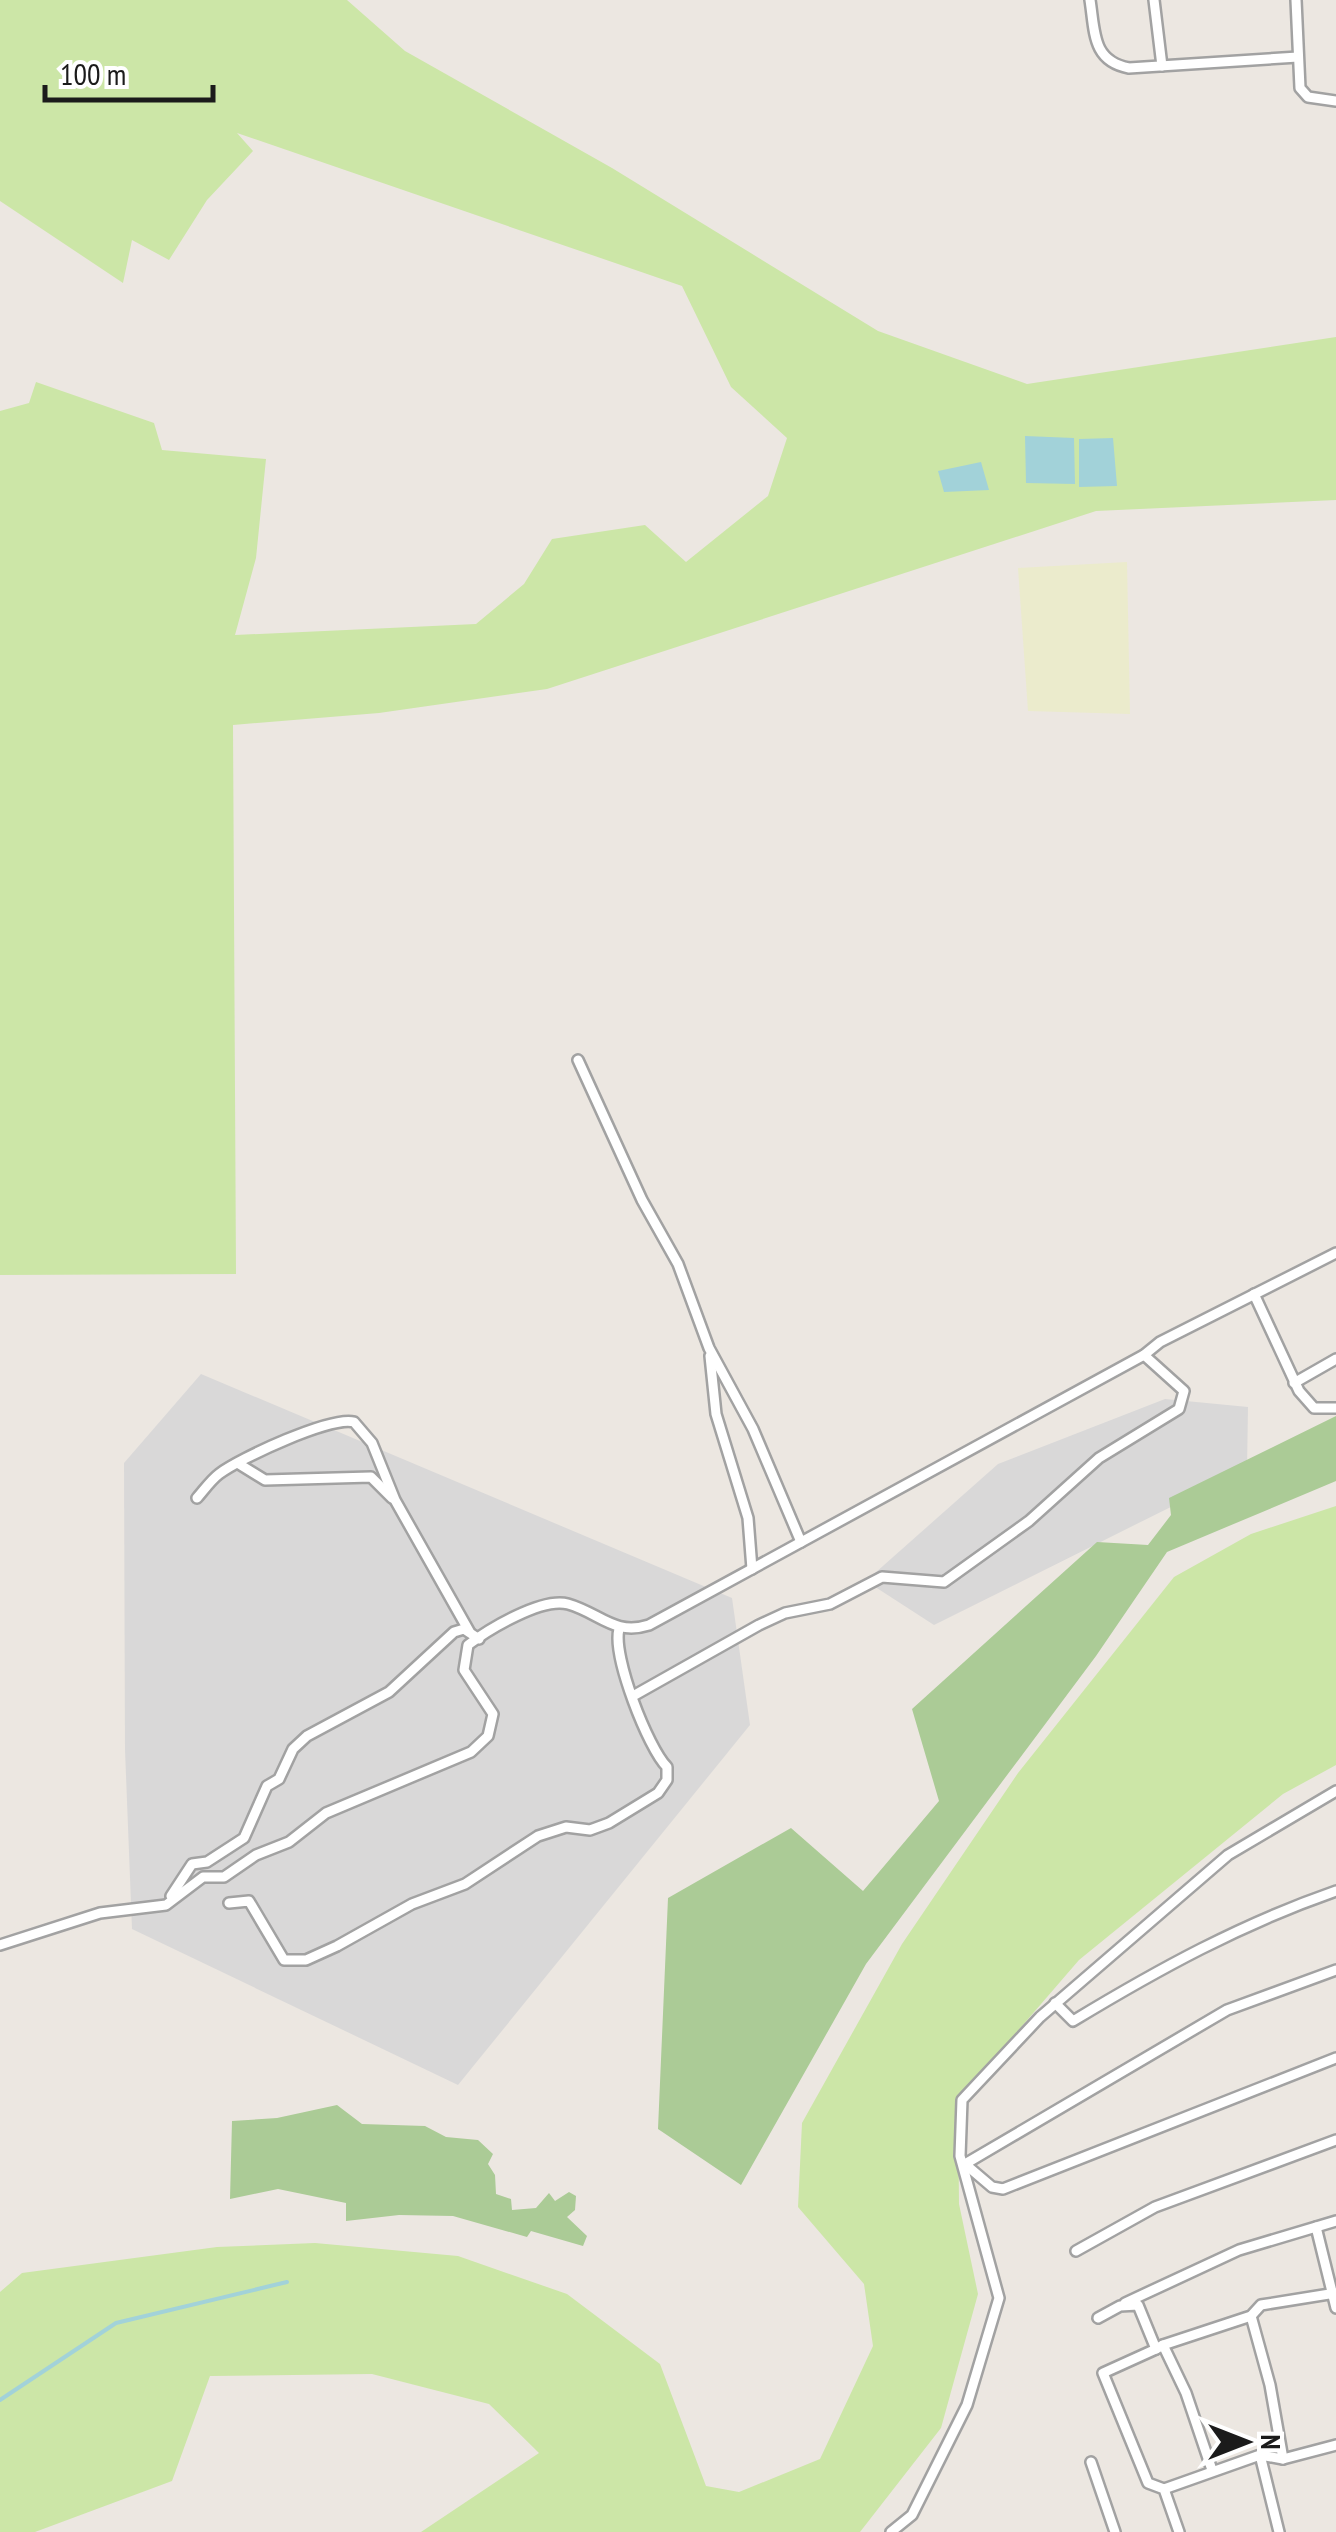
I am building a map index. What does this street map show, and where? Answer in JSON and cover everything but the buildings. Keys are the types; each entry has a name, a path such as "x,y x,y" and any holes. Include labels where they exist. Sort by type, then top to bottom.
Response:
{"street":[{"path":"1090,0 1099,52 1111,65 1162,66 1298,57"},
{"path":"1154,0 1162,66"},
{"path":"1296,0 1302,92 1336,101"},
{"path":"578,1060 598,1109 617,1138 642,1200 678,1264 709,1348 753,1429 801,1542"},
{"path":"0,1945 100,1914 166,1905 203,1877 224,1876 256,1855 289,1842 326,1813 480,1746 491,1730 492,1709 464,1664 468,1644 530,1610 552,1603 574,1606 619,1629 649,1626 1144,1355 1160,1342 1336,1253"},
{"path":"1254,1294 1294,1383 1314,1408 1336,1408"},
{"path":"709,1348 716,1414 748,1518 752,1569"},
{"path":"633,1696 786,1613 830,1604 882,1578 944,1582 962,1571 1049,1506 1099,1458 1179,1410 1184,1391 1144,1355"},
{"path":"1294,1383 1336,1360"},
{"path":"198,1498 219,1474 329,1422 348,1420 360,1426 372,1443 395,1500 470,1631 479,1638"},
{"path":"239,1464 265,1480 371,1476 395,1500"},
{"path":"230,1903 249,1901 284,1960 300,1961 412,1904 465,1884 538,1836 566,1827 590,1830 658,1793 667,1780 667,1767 617,1656 619,1629"},
{"path":"166,1905 192,1864 208,1862 244,1838 267,1786 279,1779 293,1749 307,1736 389,1692 454,1632 470,1631"},
{"path":"1336,1791 1228,1856 1056,2003 962,2100 960,2156 992,2188 1003,2189 1336,2058"},
{"path":"1056,2003 1073,2021 1181,1955 1260,1917 1336,1891"},
{"path":"965,2164 1226,2010 1336,1970"},
{"path":"1076,2251 1155,2207 1336,2140"},
{"path":"891,2532 912,2516 967,2406 999,2298 965,2164"},
{"path":"1098,2318 1239,2250 1336,2220"},
{"path":"1316,2227 1336,2308"},
{"path":"1334,2294 1261,2305 1252,2316 1160,2347 1103,2373 1148,2483 1164,2489 1260,2455 1283,2459 1336,2445"},
{"path":"1120,2306 1138,2304 1186,2393 1212,2470"},
{"path":"1252,2316 1273,2396 1283,2459"},
{"path":"1260,2455 1279,2532"},
{"path":"1091,2462 1116,2532"},
{"path":"1164,2489 1179,2532"}],"shaded area":[{"path":"201,1374 732,1598 750,1725 458,2085 132,1929 125,1750 124,1463"},
{"path":"1165,1399 1248,1407 1247,1469 934,1625 866,1581 998,1464"}],"green space":[{"path":"0,0 347,0 405,51 612,168 878,331 1027,384 1336,337 1336,500 1096,511 547,689 379,713 233,725 236,1274 0,1275 0,411 29,403 36,382 154,423 162,450 266,459 256,558 235,635 476,624 524,584 552,539 645,525 686,562 768,496 787,438 731,387 682,286 237,133 253,151 207,200 169,260 132,240 123,283 0,201"},
{"path":"1127,562 1130,714 1028,711 1018,568"},
{"path":"1336,1416 1336,1481 1167,1552 1096,1656 866,1964 741,2185 658,2129 668,1898 791,1828 863,1891 939,1801 912,1709 1097,1542 1148,1545 1171,1515 1169,1498"},
{"path":"1336,1506 1336,1765 1283,1794 1079,1960 958,2100 959,2204 978,2294 941,2428 860,2532 421,2532 539,2453 489,2404 372,2374 210,2376 172,2481 35,2532 0,2532 0,2292 22,2273 217,2247 315,2243 458,2256 567,2294 660,2364 706,2486 739,2492 820,2459 873,2346 864,2284 798,2207 802,2123 902,1944 1018,1773 1174,1577 1251,1534"},
{"path":"337,2105 362,2124 425,2126 446,2137 478,2140 493,2154 488,2164 495,2175 496,2194 511,2199 512,2210 536,2208 549,2193 555,2201 569,2192 576,2196 575,2210 567,2217 587,2236 583,2246 531,2231 527,2237 453,2216 399,2215 346,2221 346,2203 278,2189 230,2199 232,2121 277,2118"}],"water":[{"path":"1025,436 1074,438 1075,484 1026,483"},
{"path":"1113,438 1117,486 1079,487 1079,439"},
{"path":"981,462 989,490 944,492 938,471"}],"waterway":[{"path":"0,2400 116,2323 287,2282"}]}
